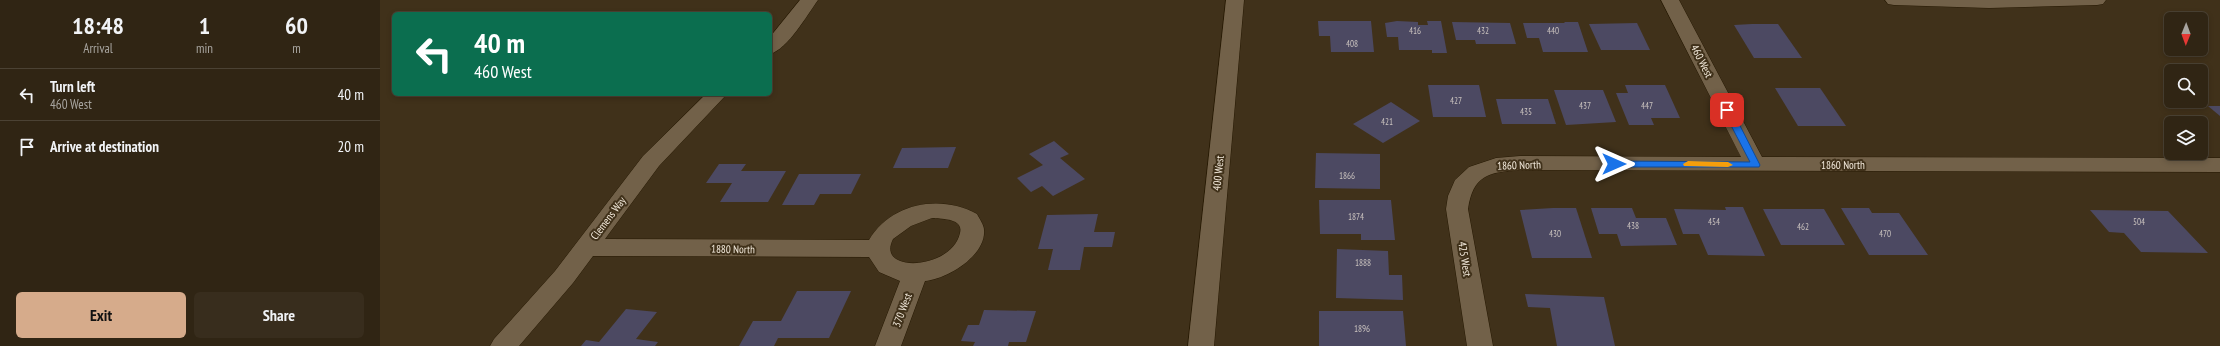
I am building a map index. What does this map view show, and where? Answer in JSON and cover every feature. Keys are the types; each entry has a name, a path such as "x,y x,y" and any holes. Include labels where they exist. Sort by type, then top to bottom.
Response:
{"street":[{"path":"772,46 785,33 809,0"},
{"name":"400 West","path":"1200,346 1235,0"},
{"name":"460 West","path":"1670,0 1756,165"},
{"path":"1894,0 1989,3 2098,0"},
{"name":"Clemens Way","path":"503,346 586,247 651,162 715,96"},
{"name":"1860 North","path":"1469,176 1490,166 1520,163 1756,165 2220,165"},
{"name":"425 West","path":"1469,176 1462,184 1458,195 1457,208 1480,346"},
{"path":"944,210 964,216 970,222 973,229 973,238 962,254 941,268 915,273 892,269 884,263 880,256 880,248 888,231 897,223 913,215 944,210"},
{"name":"1880 North","path":"586,247 847,250 880,248"},
{"name":"370 West","path":"888,346 908,296 915,273"}],"building":[{"path":"1318,21 1371,21 1374,52 1331,52 1330,36 1319,36"},
{"path":"1397,21 1418,22 1418,25 1428,25 1427,21 1441,21 1447,53 1432,53 1432,50 1399,50 1398,37 1387,37 1385,23"},
{"path":"1452,22 1510,23 1516,44 1476,44 1475,40 1456,40"},
{"path":"1564,22 1578,22 1588,52 1543,52 1539,38 1527,38 1523,23 1565,23"},
{"path":"1637,23 1650,50 1601,50 1589,24"},
{"path":"1778,24 1802,58 1754,58 1734,25"},
{"path":"1428,85 1479,85 1486,117 1433,117"},
{"path":"1625,85 1665,85 1680,118 1651,118 1654,125 1629,125 1616,93 1628,93"},
{"path":"1775,88 1820,88 1846,126 1798,126"},
{"path":"1554,90 1603,90 1616,122 1566,125"},
{"path":"1496,99 1548,99 1556,124 1502,124"},
{"path":"1391,102 1420,121 1383,143 1353,124"},
{"path":"2208,106 2220,106 2220,116"},
{"path":"1054,141 1069,154 1060,158 1085,179 1053,196 1042,186 1031,192 1017,178 1043,165 1029,154"},
{"path":"956,147 948,168 893,168 902,148"},
{"path":"1316,153 1380,154 1380,189 1315,188"},
{"path":"719,164 746,164 741,171 786,171 768,202 720,202 732,183 706,183"},
{"path":"799,174 861,174 851,194 820,194 814,205 782,205"},
{"path":"1319,200 1391,200 1395,240 1361,240 1361,234 1320,234"},
{"path":"1725,207 1743,207 1765,256 1708,255 1699,234 1683,234 1674,209 1726,210"},
{"path":"1576,208 1592,258 1532,258 1520,210"},
{"path":"1591,208 1632,208 1636,218 1666,218 1677,245 1621,246 1617,234 1599,234"},
{"path":"1841,208 1869,208 1872,213 1899,213 1928,255 1869,255"},
{"path":"1763,209 1824,209 1845,245 1781,245"},
{"path":"2090,210 2168,211 2208,253 2141,252 2124,233 2109,232"},
{"path":"1098,214 1094,232 1115,232 1112,247 1084,247 1080,270 1048,270 1053,249 1038,249 1047,215"},
{"path":"1337,249 1388,251 1389,275 1402,275 1403,300 1336,298"},
{"path":"797,291 851,291 829,338 778,338 774,346 739,346 753,321 781,321"},
{"path":"1525,294 1604,297 1615,346 1557,346 1550,308 1528,307"},
{"path":"626,309 657,312 636,339 658,342 655,346 581,346 586,340 599,342"},
{"path":"984,310 1036,311 1026,342 1009,342 1008,346 973,346 975,342 961,341 968,325 979,325"},
{"path":"1319,311 1403,311 1406,346 1319,346"}],"slow traffic":[{"path":"1688,164 1728,165"}],"route":[{"path":"1614,164 1756,165 1727,110"}]}
